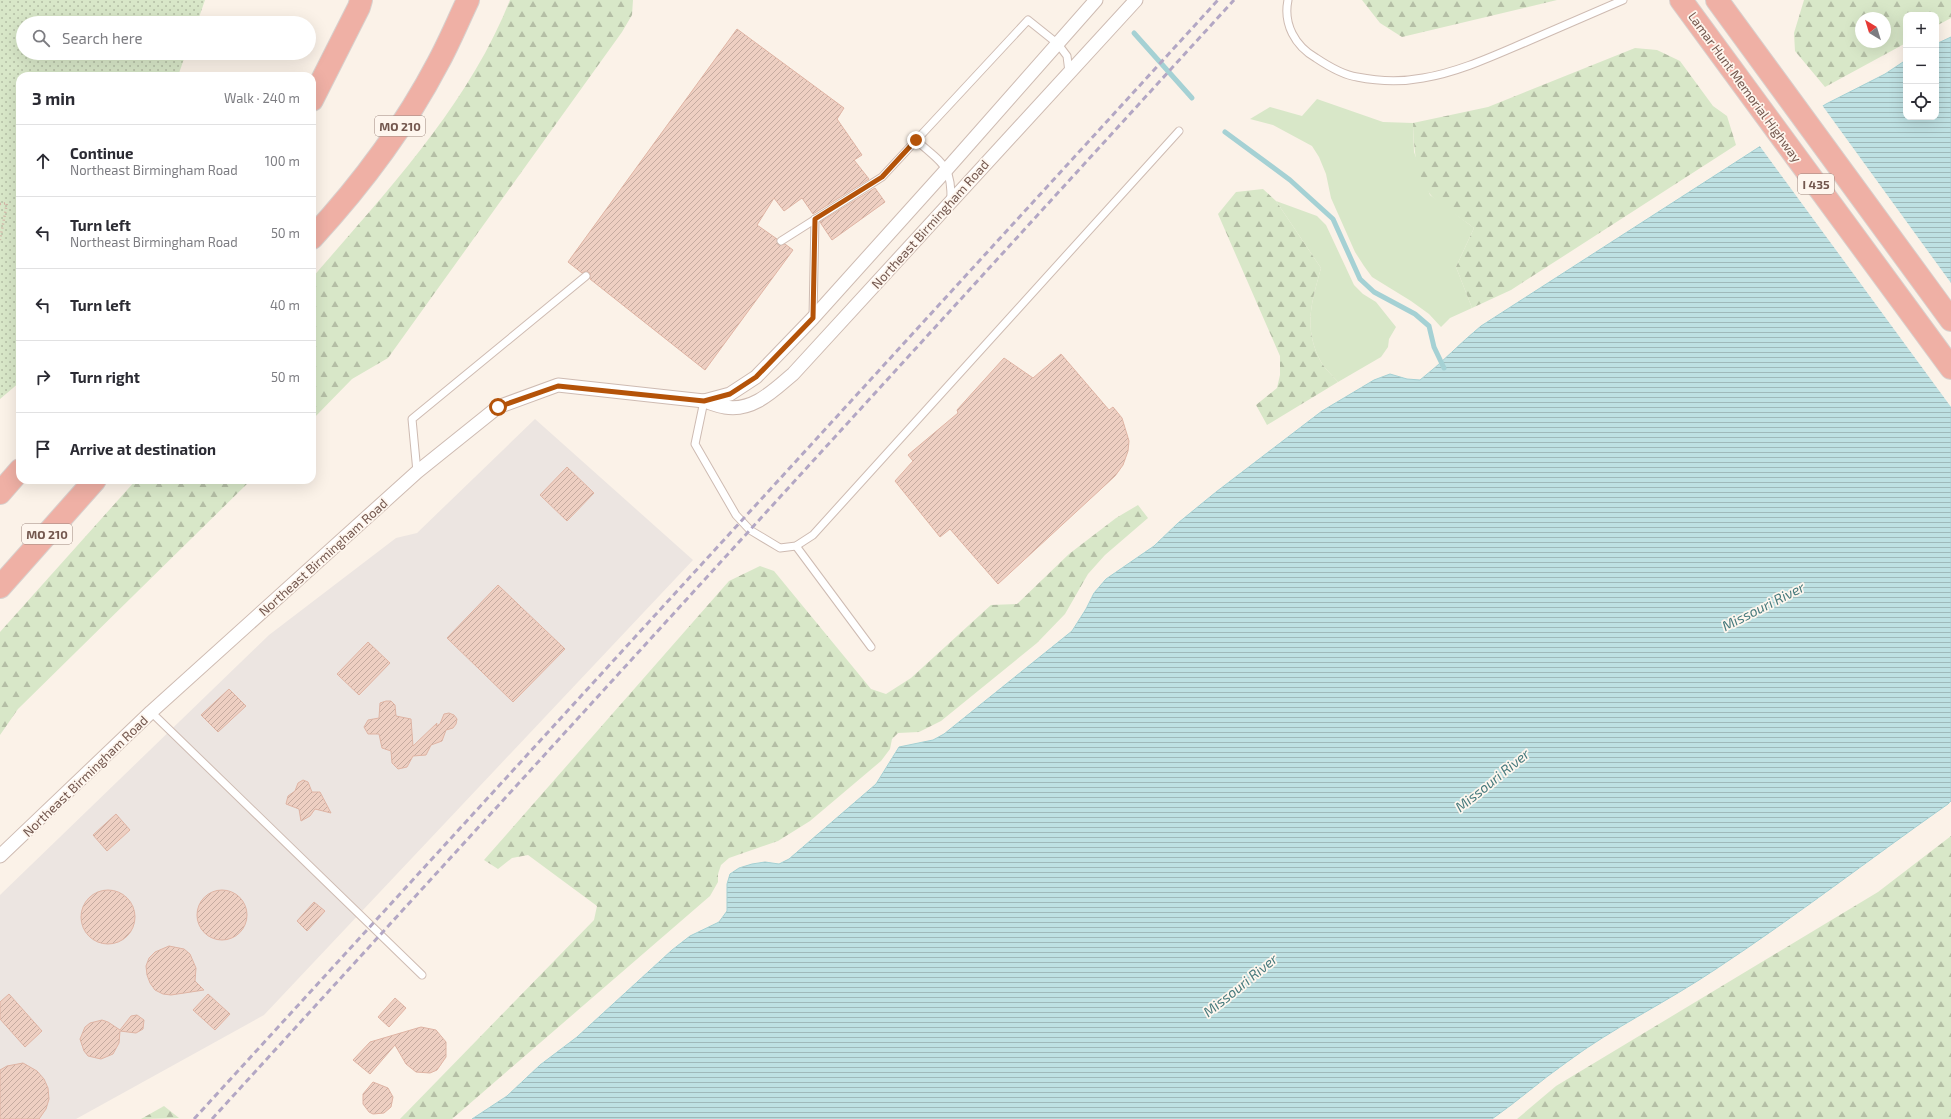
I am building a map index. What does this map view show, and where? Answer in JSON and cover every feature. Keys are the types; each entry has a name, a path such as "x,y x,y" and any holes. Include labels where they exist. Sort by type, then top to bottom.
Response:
{"highway":[{"path":"316,92 359,7 361,0"},
{"name":"MO 210","path":"316,233 372,166 409,113 439,63 468,0"},
{"name":"Lamar Hunt Memorial Highway","path":"1681,0 1951,368"},
{"name":"I 435","path":"1717,0 1951,320"},
{"path":"0,493 16,475"},
{"name":"MO 210","path":"0,587 91,484"}],"street":[{"name":"Northeast Birmingham Road","path":"704,401 730,394 756,377 813,318 1096,0"},
{"name":"Northeast Birmingham Road","path":"0,856 151,712 417,472 498,407 558,386 704,401 725,408 745,406 762,400 794,374 1136,0"}],"lane":[{"path":"1288,0 1286,9 1288,24 1296,40 1309,54 1327,66 1355,77 1384,80 1422,78 1461,68 1490,58 1623,0"},
{"path":"781,242 882,177 1028,20 1058,44 1067,56 1069,72"},
{"path":"704,401 695,444 736,515 750,530 780,548 796,546 813,534 1179,132"},
{"path":"916,140 947,169 952,184 951,201"},
{"path":"813,318 815,219"},
{"path":"417,472 412,418 586,276"},
{"path":"796,546 871,647"},
{"path":"151,712 422,975"}],"path":[{"path":"0,204 7,204 0,240"}],"shaded area":[{"path":"535,419 693,560 264,1015 76,1119 0,1119 0,895 269,635 396,538 417,533"}],"green space":[{"path":"0,0 205,0 199,16 16,16 16,60 184,60 179,72 16,72 16,385 0,399"},
{"path":"510,0 633,0 632,15 622,32 388,358 352,379 316,416 316,273 423,146 472,76 492,39"},
{"path":"1362,0 1557,0 1402,37 1380,23"},
{"path":"1804,0 1951,0 1951,18 1939,24 1939,12 1903,12 1903,45 1825,87 1795,51 1794,33"},
{"path":"1635,48 1657,50 1680,61 1713,106 1727,116 1736,145 1511,290 1472,308 1456,267 1474,228 1438,202 1425,186 1416,160 1413,123 1488,107"},
{"path":"1317,99 1383,122 1413,123 1414,152 1430,195 1474,228 1456,267 1472,308 1450,318 1441,327 1429,314 1372,277 1355,252 1331,198 1326,174 1319,157 1312,146 1273,125 1250,119 1270,107 1302,116"},
{"path":"1263,189 1276,201 1321,268 1312,303 1310,325 1315,348 1322,363 1338,382 1267,425 1256,405 1277,388 1280,375 1280,356 1218,214 1236,192"},
{"path":"1276,201 1317,216 1326,225 1354,285 1363,294 1376,302 1396,327 1389,339 1388,347 1381,357 1338,382 1322,363 1315,348 1310,325 1312,303 1321,268"},
{"path":"132,484 247,484 18,709 0,735 0,632"},
{"path":"1138,505 1148,518 1105,555 1088,574 1065,614 1037,643 941,721 919,732 898,733 892,739 890,749 881,761 810,821 778,841 729,858 721,865 718,874 718,882 710,896 452,1119 400,1119 594,920 597,906 528,855 512,858 498,869 484,860 729,581 760,566 774,571 871,689 886,694 911,678 991,605 1017,604 1069,554 1116,518"},
{"path":"1951,836 1951,1119 1517,1119 1556,1086 1878,892"},
{"path":"164,1106 179,1118 141,1119"}],"water":[{"name":"Missouri River","path":"1951,37 1951,801 1948,804 1745,949 1697,981 1585,1049 1492,1119 472,1119 507,1096 540,1065 577,1037 672,950 690,936 719,922 727,911 727,884 730,874 739,868 752,864 765,862 779,864 789,859 876,784 899,747 933,740 944,734 1072,631 1094,593 1106,579 1154,546 1178,523 1216,492 1322,411 1374,380 1390,374 1407,379 1420,380 1481,326 1826,104 1885,74 1903,62 1903,120 1939,120 1939,43"}],"pier":[{"path":"1822,105 1951,283 1951,407 1759,145"}],"building":[{"path":"737,29 844,108 837,119 862,155 854,160 869,179 813,214 802,198 784,211 774,198 757,225 777,239 778,245 785,244 793,250 705,370 590,279 590,273 586,271 582,273 568,262"},
{"path":"875,188 885,202 832,240 820,222"},
{"path":"1061,354 1109,410 1113,407 1122,418 1129,441 1128,451 1123,465 1115,476 998,584 950,529 940,537 895,481 913,461 908,455 958,413 957,410 1004,358 1033,378"},
{"path":"567,467 594,493 567,521 540,495"},
{"path":"498,585 565,649 513,702 447,638"},
{"path":"368,642 390,663 359,695 337,674"},
{"path":"229,689 246,706 218,732 201,715"},
{"path":"391,701 395,705 396,716 411,719 413,746 437,723 436,726 440,724 444,714 449,713 454,715 457,719 456,724 453,728 446,730 442,741 431,745 426,755 413,756 407,767 398,769 392,763 391,751 382,748 379,734 368,734 364,727 368,720 379,718 380,703"},
{"path":"303,780 308,782 312,792 320,792 331,813 315,809 310,816 301,821 299,809 286,804 288,796 295,791 298,783"},
{"path":"116,814 130,830 107,851 93,835"},
{"path":"103,890 113,890 123,894 131,902 135,912 135,922 131,932 123,940 113,944 103,944 93,940 85,932 81,922 81,912 85,902 93,894"},
{"path":"222,890 236,894 243,901 247,915 243,929 236,936 222,940 208,936 201,929 197,915 201,901 208,894"},
{"path":"314,902 325,911 307,931 297,921"},
{"path":"169,946 184,949 190,954 196,968 195,981 204,990 171,995 163,994 155,990 147,975 146,966 149,958 155,952"},
{"path":"9,994 42,1031 25,1047 0,1019 0,1002"},
{"path":"208,994 230,1014 215,1030 193,1010"},
{"path":"395,998 406,1008 389,1027 378,1017"},
{"path":"137,1015 144,1020 143,1029 136,1033 120,1031 119,1043 113,1054 101,1059 88,1056 84,1051 80,1039 85,1027 90,1023 102,1020 120,1030 131,1016"},
{"path":"421,1027 436,1030 446,1042 446,1057 437,1070 430,1073 416,1072 406,1064 395,1045 370,1074 353,1060 370,1042"},
{"path":"23,1063 37,1071 44,1079 48,1088 49,1099 46,1109 39,1119 0,1119 0,1070 7,1066"},
{"path":"373,1082 388,1088 393,1097 391,1107 384,1113 373,1114 369,1112 363,1104 363,1094"}],"waterway":[{"path":"1134,33 1192,98"},
{"path":"1225,132 1290,180 1333,219 1360,279 1374,292 1415,314 1429,326 1434,347 1444,368"}],"railway":[{"path":"194,1119 1218,0"},
{"path":"212,1119 1234,0"}],"route":[{"path":"498,407 558,386 627,391 704,401 730,394 756,377 813,318 815,219 882,177 916,140"}]}
